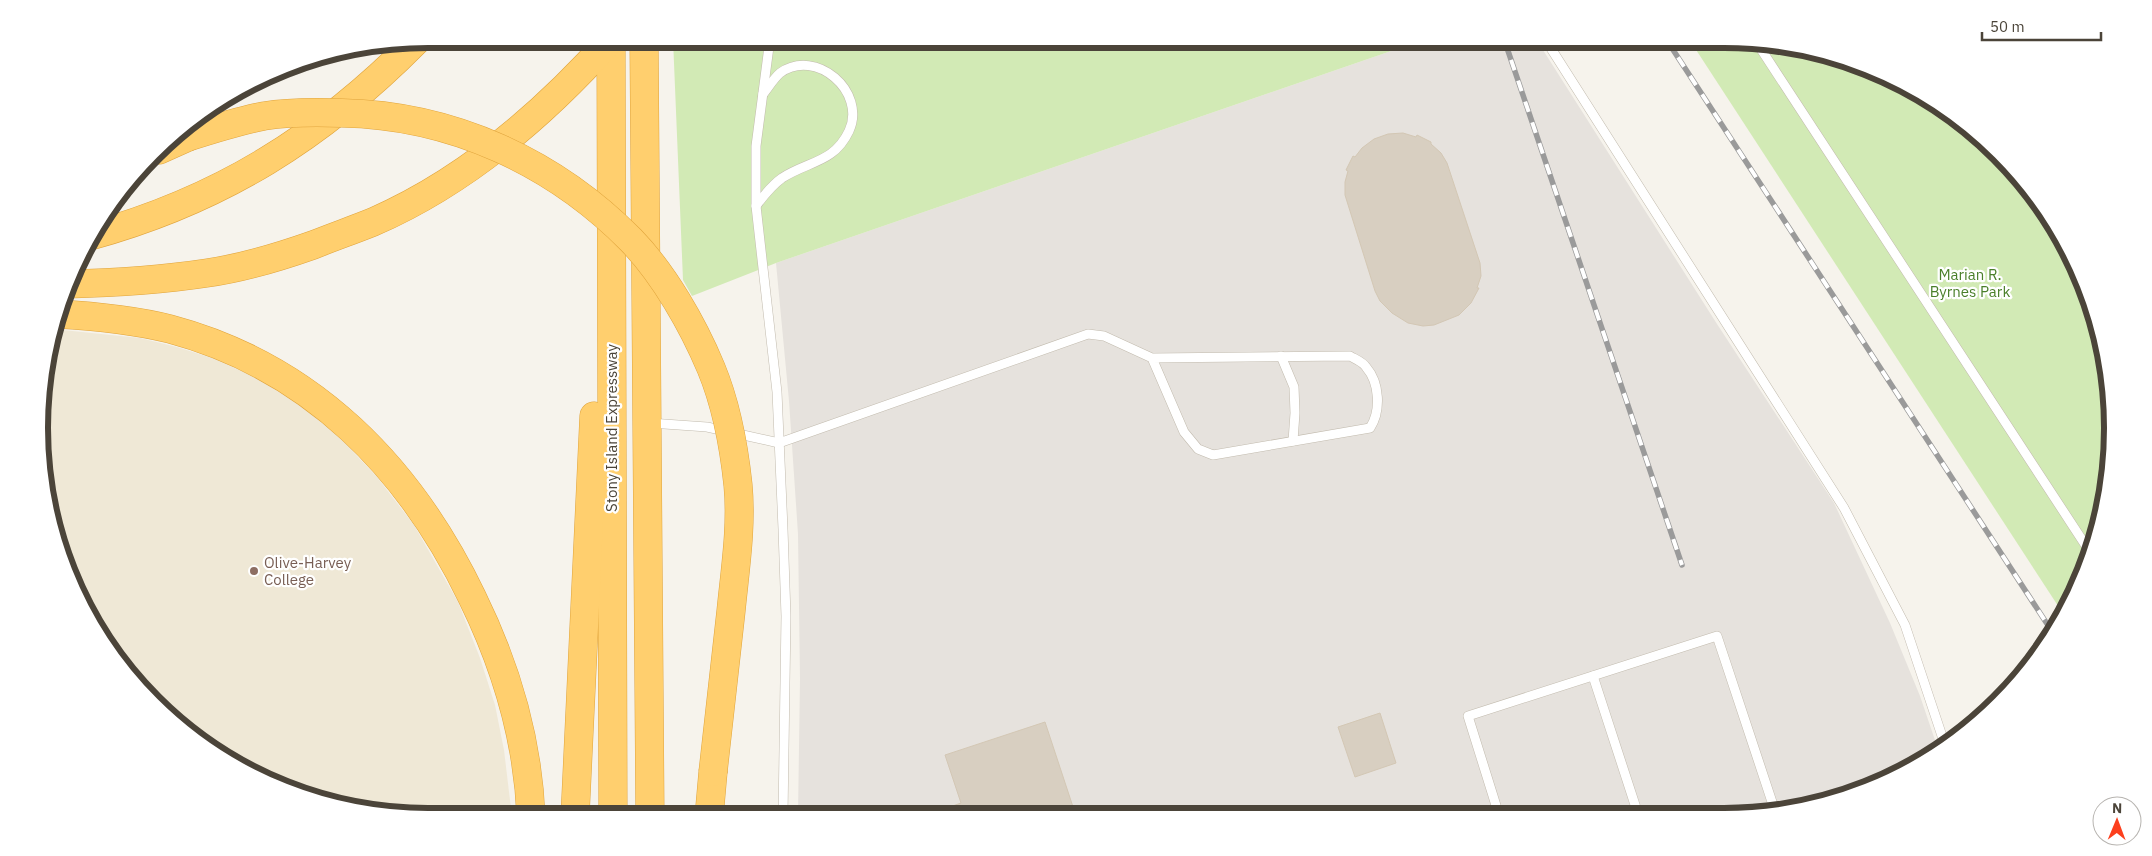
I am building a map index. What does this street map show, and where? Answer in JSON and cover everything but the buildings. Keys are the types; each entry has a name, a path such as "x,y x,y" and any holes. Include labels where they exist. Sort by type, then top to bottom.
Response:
{"highway":[{"path":"101,233 129,225 174,208 221,186 264,162 309,134 354,100 409,48"},
{"path":"75,284 126,282 208,273 290,252 374,222 417,200 480,159 519,129 567,87 603,48"},
{"name":"Stony Island Expressway","path":"611,48 614,808"},
{"path":"644,48 650,808"},
{"path":"176,143 229,124 266,116 311,112 407,117 458,131 507,151 549,174 593,206 632,241 660,278 688,321 712,370 726,416 738,486 738,525 734,583 710,808"},
{"path":"65,315 117,320 161,328 211,343 260,364 300,388 334,412 367,443 396,474 449,550 489,631 517,718 526,759 530,808"},
{"path":"575,808 595,396 611,334"},
{"path":"649,642 664,716 666,808"}],"lane":[{"path":"769,48 756,146 756,206 777,392 786,616 783,808"},
{"path":"1550,48 1844,508 1905,624 1943,739"},
{"path":"1761,49 2086,545"},
{"path":"756,206 770,187 784,177 826,158 842,145 850,129 854,108 846,88 832,74 812,66 796,66 780,73 762,96"},
{"path":"648,423 707,428 779,443 1088,334 1104,336 1152,358 1350,356 1366,365 1375,380 1377,401 1375,419 1370,428 1213,455 1198,449 1184,432 1152,358"},
{"path":"1281,356 1294,387 1293,441"},
{"path":"1497,808 1468,716 1717,636 1773,805"},
{"path":"1592,676 1636,808"}],"shaded area":[{"path":"1400,48 1542,48 1717,324 1834,503 1890,623 1920,696 1936,743 1914,758 1870,780 1822,796 1749,808 798,808 800,679 798,534 789,401 776,263"},
{"name":"Olive-Harvey College","path":"60,330 140,338 212,358 257,378 305,409 341,439 377,477 414,525 458,602 480,658 495,705 504,750 511,808 403,808 378,805 330,796 282,780 238,758 196,730 159,697 126,660 98,618 76,574 60,526 48,453 48,403"}],"green space":[{"path":"673,48 1400,48 776,263 692,296 683,280"},
{"name":"Marian R. Byrnes Park","path":"1695,48 1749,48 1822,60 1870,76 1914,98 1956,126 1993,159 2026,196 2054,238 2076,282 2092,330 2104,403 2104,453 2092,526 2076,574 2059,608"}],"railway":[{"path":"1507,48 1682,565"},
{"path":"1672,48 2049,626"}],"place":[{"name":"Olive-Harvey College","path":"254,571"}]}
